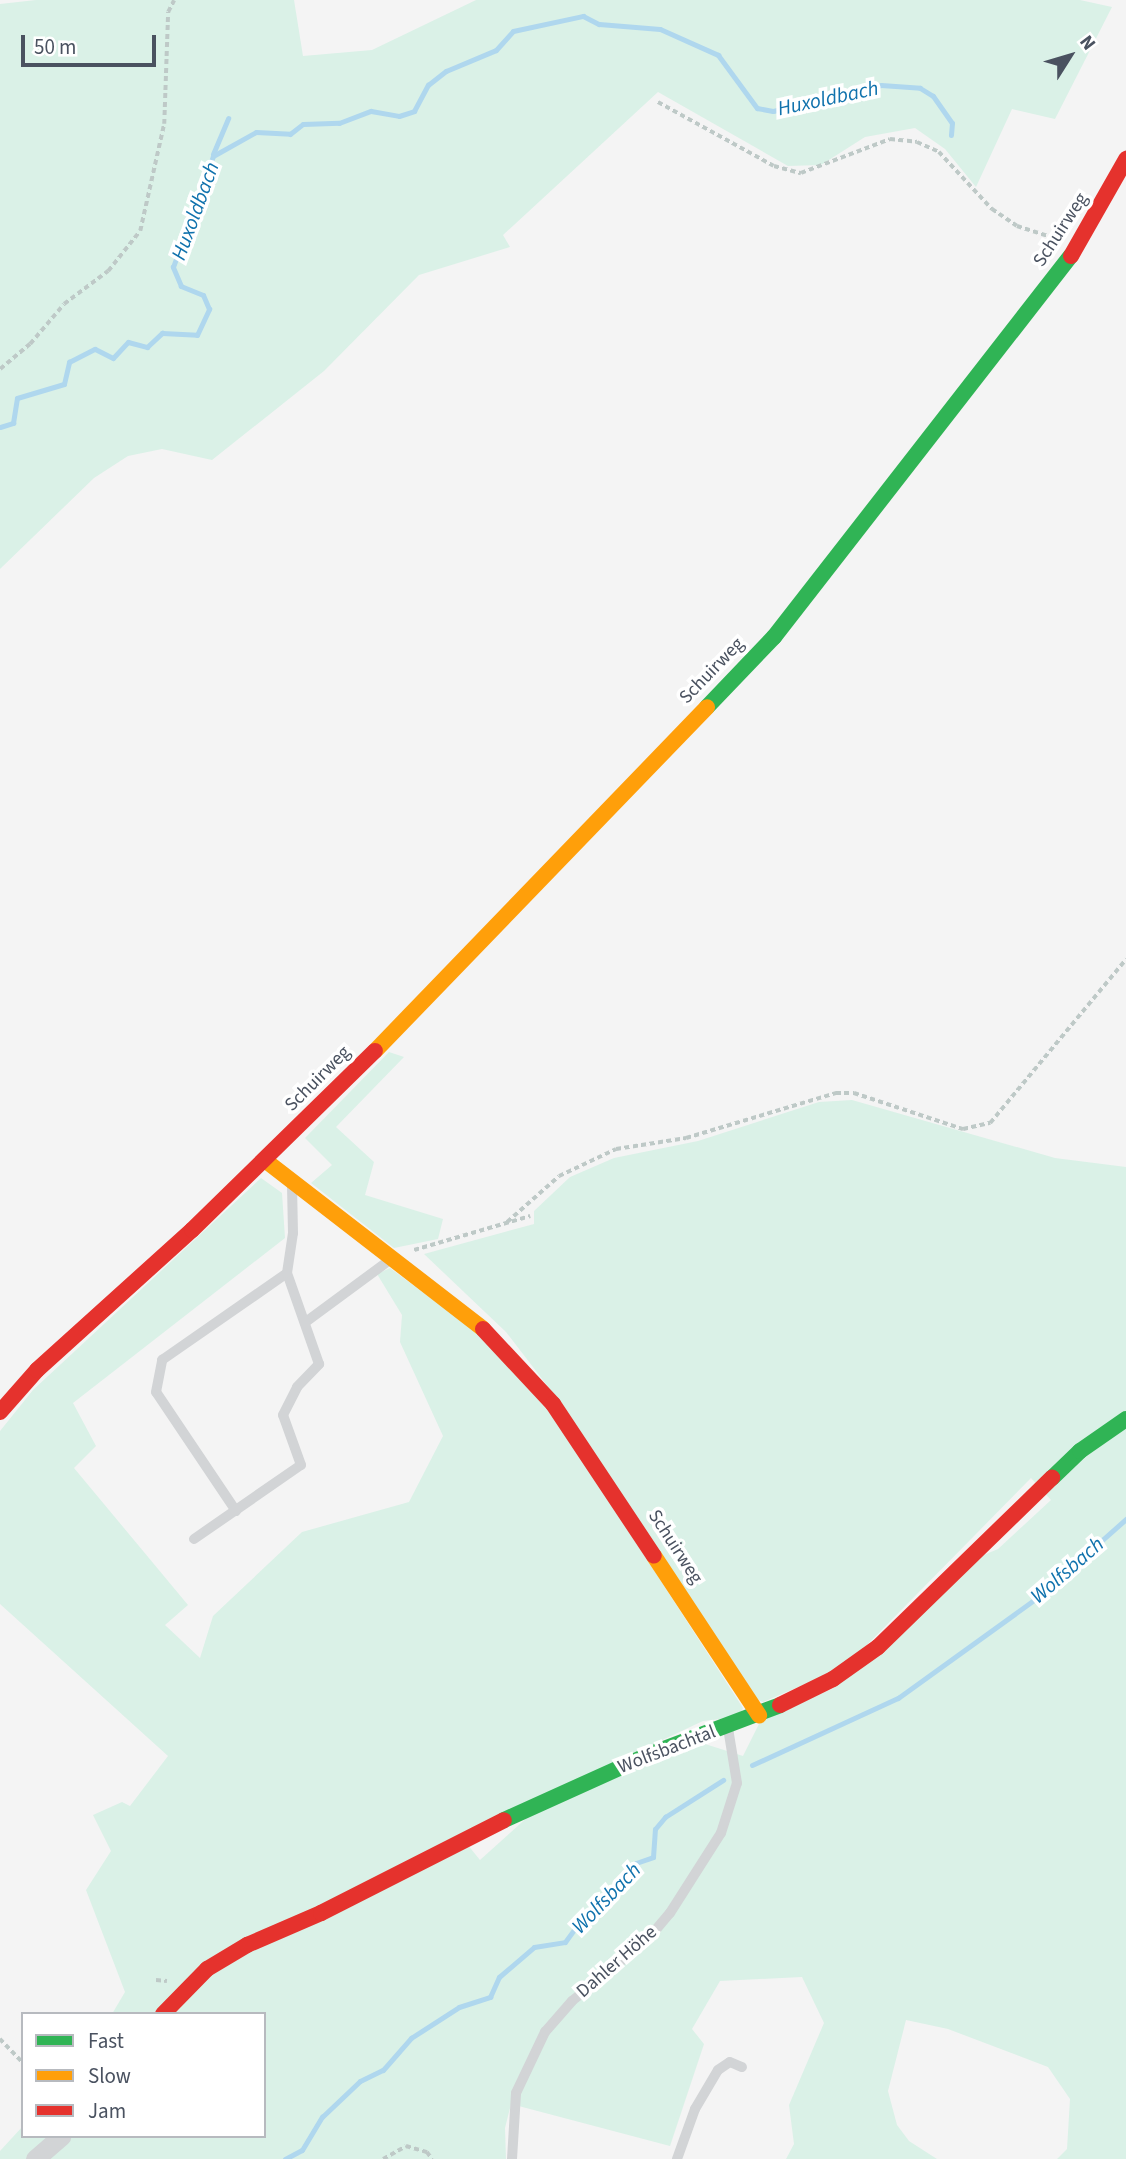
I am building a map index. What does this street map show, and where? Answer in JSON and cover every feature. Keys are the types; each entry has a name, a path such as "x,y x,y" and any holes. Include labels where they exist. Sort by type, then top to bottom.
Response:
{"street":[{"name":"Schuirweg","path":"0,1412 37,1370 265,1161 774,637 1079,246 1126,159"},
{"name":"Schuirweg","path":"265,1161 394,1257 494,1338 553,1404 759,1715"},
{"name":"Wolfsbachtal","path":"165,2012 208,1969 247,1945 321,1913 487,1827 648,1755 759,1715 833,1679 878,1647 1060,1469 1126,1419"},
{"path":"35,2159 59,2138"}],"lane":[{"path":"194,1539 301,1465 283,1415 297,1387 319,1364 307,1321 287,1273 293,1233 291,1182"},
{"path":"307,1321 394,1257"},
{"path":"236,1511 156,1392 162,1360 287,1273"},
{"name":"Dahler Höhe","path":"512,2159 516,2093 545,2032 572,2001 648,1938 670,1913 721,1833 737,1783 728,1727"},
{"path":"677,2159 695,2109 718,2070 730,2062 742,2067"}],"path":[{"path":"0,369 30,344 64,304 108,271 140,231 164,124 168,12 174,0"},
{"path":"658,102 774,166 801,173 890,139 917,142 939,152 992,209 1017,226 1079,246"},
{"path":"507,1222 559,1176 616,1149 686,1138 836,1093 853,1093 963,1129 989,1123 1126,959"},
{"path":"394,1257 530,1216"},
{"path":"0,2039 21,2061"},
{"path":"383,2159 406,2146 427,2152 432,2159"}],"green space":[{"path":"36,0 294,0 303,56 372,50 476,0 1080,0 1112,7 1055,119 1012,109 976,187 945,149 915,128 865,137 821,165 788,166 658,92 503,235 510,247 419,275 324,371 212,460 162,449 128,456 94,478 0,569 0,4"},
{"path":"389,1052 404,1057 336,1127 374,1162 365,1195 443,1219 438,1239 394,1248 311,1183 332,1165 305,1138"},
{"path":"852,1100 1055,1158 1126,1167 1126,2159 1057,2159 1067,2149 1070,2099 1048,2067 948,2029 906,2020 888,2091 897,2125 909,2141 937,2159 786,2159 794,2144 789,2105 824,2023 802,1977 720,1981 692,2029 704,2044 670,2146 511,2104 505,2128 506,2159 47,2159 71,2138 266,2138 266,2012 173,2012 211,1972 248,1950 325,1917 467,1844 480,1860 531,1814 657,1756 705,1744 743,1756 761,1720 832,1689 881,1653 972,1560 998,1549 1051,1500 1031,1478 861,1651 836,1671 763,1702 751,1697 559,1401 506,1332 424,1254 534,1224 534,1211 570,1177 614,1158 698,1141 819,1102"},
{"path":"261,1178 282,1193 285,1238 73,1403 96,1446 74,1468 188,1605 165,1625 200,1658 213,1616 302,1532 409,1502 443,1436 400,1342 402,1315 377,1274 390,1268 494,1345 549,1408 743,1708 739,1717 703,1721 446,1841 160,2012 113,2012 125,1992 86,1890 111,1851 93,1815 122,1802 130,1806 168,1756 0,1604 0,1431 33,1390"},
{"path":"21,2128 21,2138 51,2138 28,2159 0,2159 0,2151"}],"waterway":[{"name":"Huxoldbach","path":"0,427 13,423 17,398 64,384 69,362 95,349 113,358 128,342 147,347 162,333 197,335 209,309 203,295 181,286 173,267 213,156 256,132 290,134 303,124 339,123 371,111 399,116 414,111 428,85 446,71 496,50 513,31 583,16 599,24 660,29 718,55 757,108 773,111 881,85 920,88 933,96 952,123 951,135"},
{"path":"213,154 228,118"},
{"name":"Wolfsbach","path":"752,1765 898,1698 1038,1597 1126,1519"},
{"name":"Wolfsbach","path":"285,2159 302,2150 322,2117 360,2081 383,2070 411,2038 459,2007 490,1997 499,1977 534,1947 565,1942 576,1927 592,1918 636,1863 653,1857 655,1829 665,1817 723,1780"}],"traffic: fast":[{"path":"707,707 774,637 1071,256"},
{"path":"1052,1478 1080,1451 1126,1419"},
{"path":"504,1820 648,1755 780,1705"}],"traffic: slow":[{"path":"375,1051 707,707"},
{"path":"266,1161 483,1329"},
{"path":"654,1556 759,1715"}],"traffic: jam":[{"path":"1071,256 1126,159"},
{"path":"0,1412 37,1370 192,1230 375,1051"},
{"path":"483,1329 553,1404 654,1556"},
{"path":"780,1705 833,1679 878,1647 1052,1478"},
{"path":"165,2012 207,1969 247,1945 321,1913 504,1820"}]}
